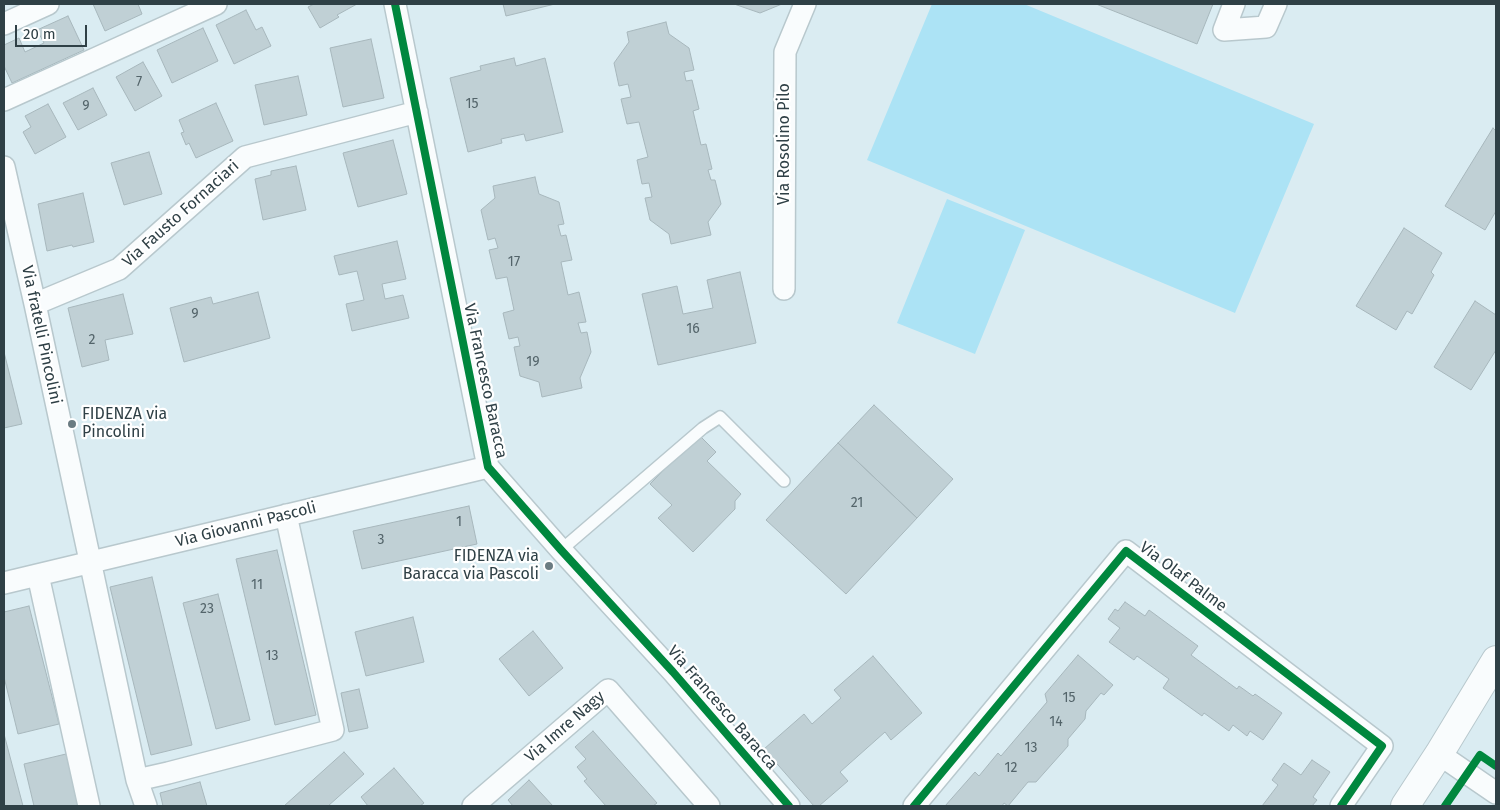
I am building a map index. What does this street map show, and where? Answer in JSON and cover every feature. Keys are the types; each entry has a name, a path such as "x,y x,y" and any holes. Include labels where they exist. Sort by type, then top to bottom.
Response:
{"street":[{"path":"4,24 48,4"},
{"path":"4,100 216,4"},
{"name":"Via Francesco Baracca","path":"395,4 488,467 673,672 789,806"},
{"name":"Via Rosolino Pilo","path":"784,289 785,52 805,4"},
{"path":"1234,4 1224,30 1266,27 1276,4"},
{"name":"Via Fausto Fornaciari","path":"35,304 120,269 246,157 417,112"},
{"name":"Via fratelli Pincolini","path":"4,167 137,780 146,806"},
{"name":"Via Giovanni Pascoli","path":"4,583 488,467"},
{"path":"137,780 333,730 286,515"},
{"name":"Via Olaf Palme","path":"914,806 1126,551 1382,746 1341,806"},
{"path":"38,575 89,806"},
{"path":"1405,806 1440,754 1496,660"},
{"name":"Via Imre Nagy","path":"473,806 608,690 708,806"},
{"path":"1440,754 1496,793"}],"lane":[{"path":"561,550 703,428 720,417 784,481"}],"shaded area":[{"path":"932,4 1024,4 1314,124 1235,313 867,160"},
{"path":"947,199 1025,230 975,354 897,323"}],"building":[{"path":"93,4 138,4 142,14 105,31"},
{"path":"314,4 357,4 337,15 339,17 320,28 308,7"},
{"path":"503,4 555,4 506,16"},
{"path":"734,4 782,4 760,13"},
{"path":"1096,4 1213,4 1197,44"},
{"path":"246,10 256,30 262,27 271,46 234,64 216,25"},
{"path":"68,16 84,50 12,83 4,66 4,45 19,38 25,52 44,43 37,30"},
{"path":"666,22 669,34 689,48 694,70 684,72 686,81 692,80 699,109 693,111 701,145 706,144 712,169 708,170 711,180 715,180 721,204 708,222 711,235 671,244 669,234 650,220 645,198 652,197 649,183 642,184 637,160 648,157 639,122 627,124 621,99 631,97 628,84 619,86 614,63 629,42 627,32"},
{"path":"203,28 218,61 172,83 157,50"},
{"path":"371,39 384,98 343,107 330,48"},
{"path":"514,58 516,66 545,58 563,132 526,141 524,134 501,139 502,143 468,152 450,78 481,70 480,66"},
{"path":"143,62 162,96 135,111 116,77"},
{"path":"298,76 307,115 264,125 255,85"},
{"path":"93,88 107,115 78,130 63,103"},
{"path":"216,103 233,141 196,158 189,143 186,145 181,133 184,132 179,120"},
{"path":"48,104 66,137 35,154 23,132 31,127 25,116"},
{"path":"1493,128 1496,131 1496,211 1485,230 1445,206"},
{"path":"393,140 407,194 358,207 343,153"},
{"path":"149,152 162,194 124,205 111,163"},
{"path":"296,166 306,210 263,220 255,179 271,175 271,171"},
{"path":"535,177 539,194 559,202 564,224 558,225 561,236 566,235 572,260 561,262 568,295 579,292 586,322 578,323 581,333 587,332 591,352 580,378 582,388 542,397 539,382 520,376 514,347 520,346 518,337 509,339 503,313 514,310 507,277 496,279 489,250 498,248 495,238 488,240 481,210 495,198 493,186"},
{"path":"83,193 94,242 47,251 38,204"},
{"path":"1404,228 1442,253 1431,272 1434,275 1412,314 1407,311 1396,330 1356,306"},
{"path":"397,241 406,279 382,284 385,299 403,295 409,318 352,331 346,304 364,300 357,271 339,275 334,256"},
{"path":"740,272 756,343 658,365 642,294 677,286 683,314 713,308 707,280"},
{"path":"258,292 270,338 184,362 170,308 211,297 213,304"},
{"path":"123,294 133,334 105,340 109,360 82,367 68,308"},
{"path":"1475,301 1496,315 1496,350 1471,390 1434,367"},
{"path":"4,352 22,424 4,428"},
{"path":"874,405 953,479 917,518 838,443"},
{"path":"699,435 716,452 707,461 741,494 735,501 735,509 693,552 658,518 672,505 650,484"},
{"path":"838,443 917,518 846,594 766,520"},
{"path":"469,506 477,544 362,569 353,531"},
{"path":"277,550 316,715 275,725 236,559"},
{"path":"152,577 192,745 151,755 110,587"},
{"path":"218,594 250,720 216,729 183,603"},
{"path":"1125,602 1145,616 1149,610 1198,646 1191,655 1237,689 1239,686 1253,696 1255,694 1282,713 1263,740 1250,731 1247,736 1233,725 1229,731 1204,713 1202,716 1163,688 1169,679 1137,656 1134,660 1109,642 1120,628 1108,619 1115,609 1118,611"},
{"path":"29,606 59,724 18,734 4,677 4,612"},
{"path":"413,617 424,662 366,676 355,632"},
{"path":"533,631 563,668 529,696 499,659"},
{"path":"1078,655 1113,685 1104,695 1101,693 1086,711 1085,719 1068,739 1068,746 1036,782 1028,782 1008,806 1004,803 1002,806 945,806 975,772 979,776 998,753 1001,756 1047,702 1045,694"},
{"path":"873,656 922,713 891,740 885,732 840,772 848,781 819,806 814,806 764,749 804,714 812,724 841,698 834,690"},
{"path":"359,689 368,728 349,732 341,693"},
{"path":"593,731 657,803 653,806 606,806 584,781 587,779 577,767 586,759 575,747"},
{"path":"4,734 23,806 4,806"},
{"path":"344,752 364,774 328,806 284,806"},
{"path":"66,754 79,806 34,806 24,764"},
{"path":"1312,760 1330,772 1313,797 1317,800 1312,806 1262,806 1278,785 1272,780 1284,763 1301,775"},
{"path":"394,768 424,803 420,806 368,806 361,797"},
{"path":"529,780 553,806 513,806 508,800"},
{"path":"200,782 207,806 163,806 160,793"}],"cycle path":[{"path":"395,4 488,467 673,672 789,806"},
{"path":"914,806 1126,551 1382,746 1341,806"},
{"path":"1445,806 1480,755 1496,766"}],"place":[{"name":"FIDENZA via Pincolini","path":"72,424"},
{"name":"FIDENZA via Baracca via Pascoli","path":"549,566"}]}
